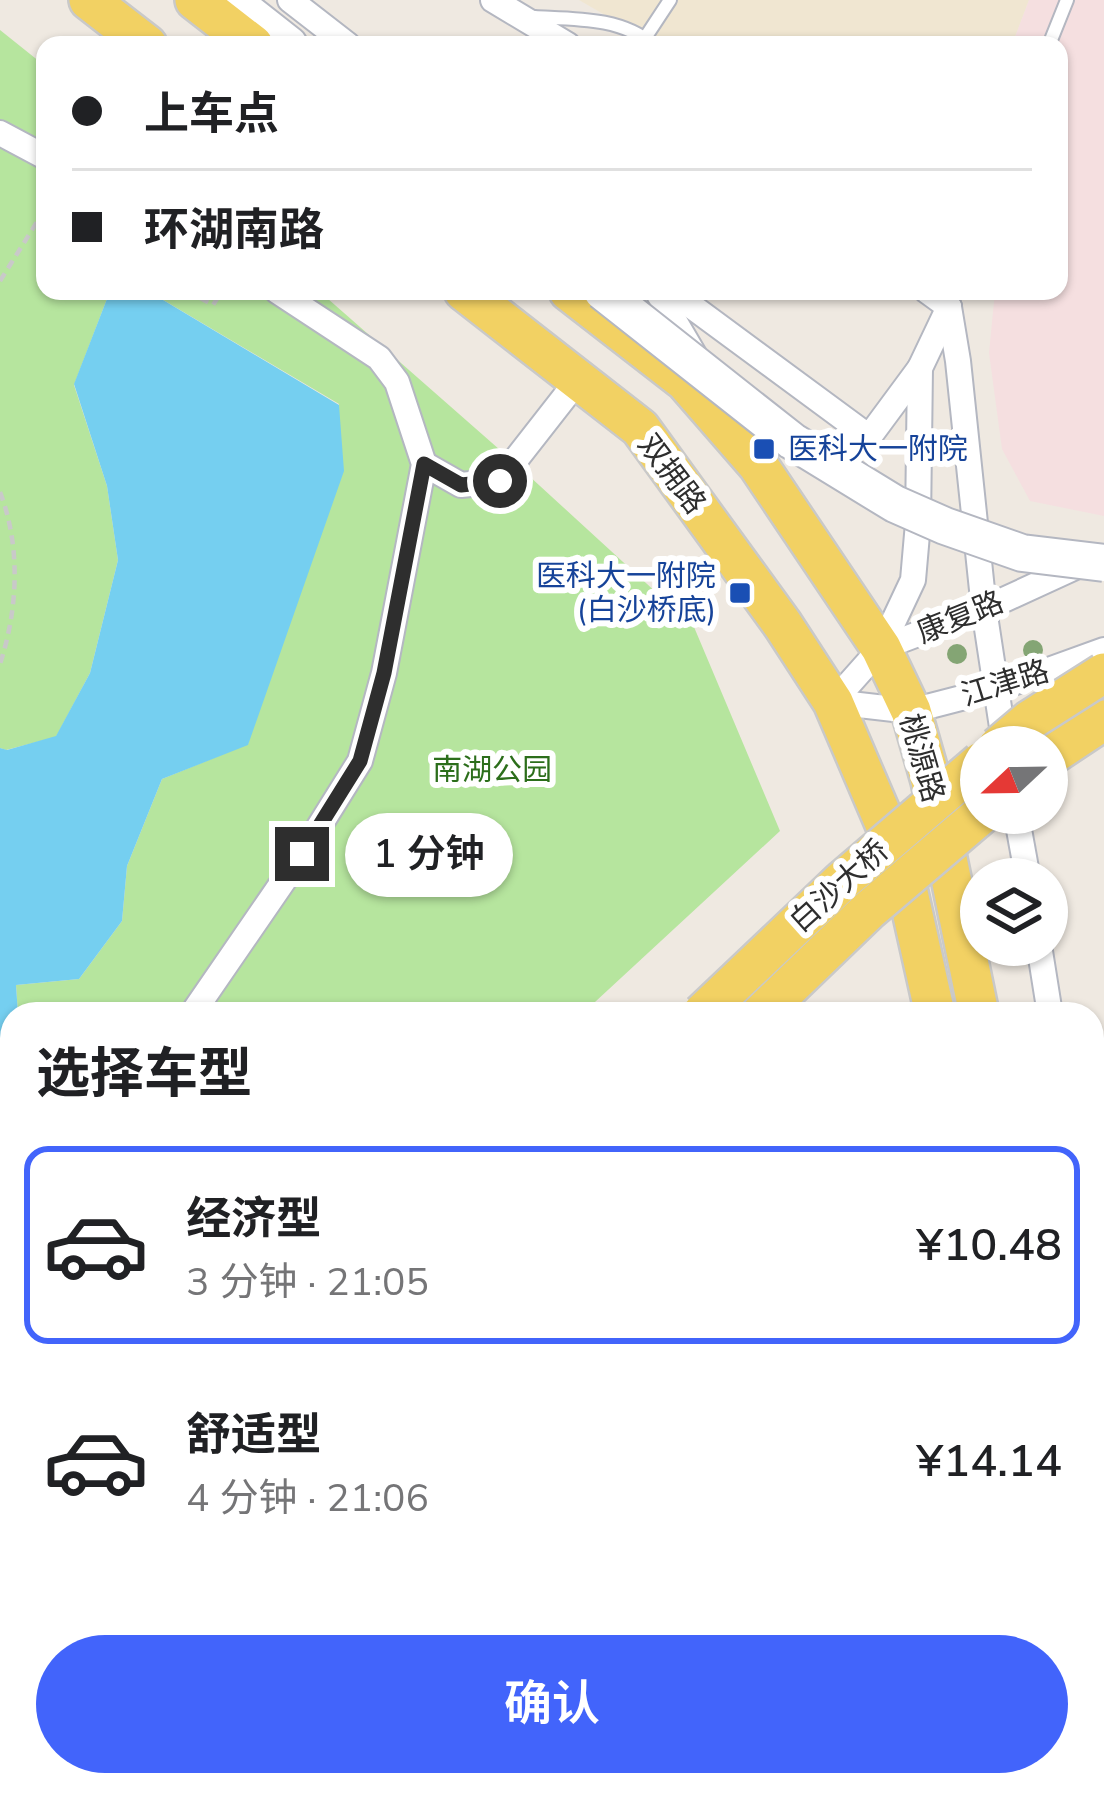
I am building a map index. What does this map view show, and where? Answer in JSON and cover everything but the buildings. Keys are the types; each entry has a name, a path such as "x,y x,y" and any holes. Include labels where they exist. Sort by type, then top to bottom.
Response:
{"main road":[{"path":"89,0 135,36"},
{"path":"195,0 241,36"},
{"path":"232,0 278,36"},
{"name":"双拥路","path":"476,300 640,428 833,702"},
{"path":"581,300 685,381 758,464 881,648"},
{"path":"613,300 792,441 895,504 1022,554 1104,562"},
{"name":"桃源路","path":"881,648 911,711 932,781 977,1002"},
{"path":"1024,726 1098,665"},
{"name":"桃源路","path":"833,702 901,861 932,1002"},
{"path":"1068,744 1104,720"},
{"name":"白沙大桥","path":"715,1002 842,881 960,780"},
{"name":"白沙大桥","path":"773,1002 869,910 960,833"}],"street":[{"path":"290,0 336,36"},
{"path":"493,0 553,36"},
{"path":"0,134 36,152"},
{"path":"200,1002 360,761 384,673 424,464 397,382 379,358 291,300"},
{"path":"662,300 758,464"},
{"path":"683,300 869,437 920,368 952,300"},
{"path":"952,300 1000,726"},
{"path":"881,648 913,580 919,523 920,368"},
{"path":"424,464 461,485 500,481 578,380"},
{"name":"康复路","path":"833,702 881,648 984,609 1104,553"},
{"name":"江津路","path":"833,702 911,711 1098,665"},
{"path":"1042,966 1048,1002"}],"lane":[{"path":"652,36 670,0"},
{"path":"1053,36 1067,0"},
{"path":"521,17 593,19 636,36"}],"path":[{"path":"0,280 36,223"},
{"path":"0,491 16,570 8,639 0,664"}],"shaded area":[{"path":"579,0 1029,0 1015,36 641,36"},
{"path":"1029,0 1104,0 1104,516 1030,501 1002,449 989,353 994,300 1068,300 1068,36 1015,36"}],"green space":[{"path":"0,30 36,59 36,300 107,300 74,385 107,486 118,560 90,673 56,737 0,748"},
{"name":"南湖公园","path":"163,300 329,300 694,627 780,831 595,1002 17,1002 16,985 79,979 122,921 127,866 162,779 248,744 339,404"}],"water":[{"path":"107,300 163,300 339,405 344,471 248,745 162,779 127,866 122,921 79,979 16,985 17,1002 0,1002 0,748 56,736 90,673 118,560 107,486 74,384"}],"place":[{"name":"医科大一附院","path":"764,449"},
{"name":"医科大一附院 (白沙桥底)","path":"740,593"}],"route":[{"path":"302,854 360,761 384,673 424,464 461,485 500,481"}]}
